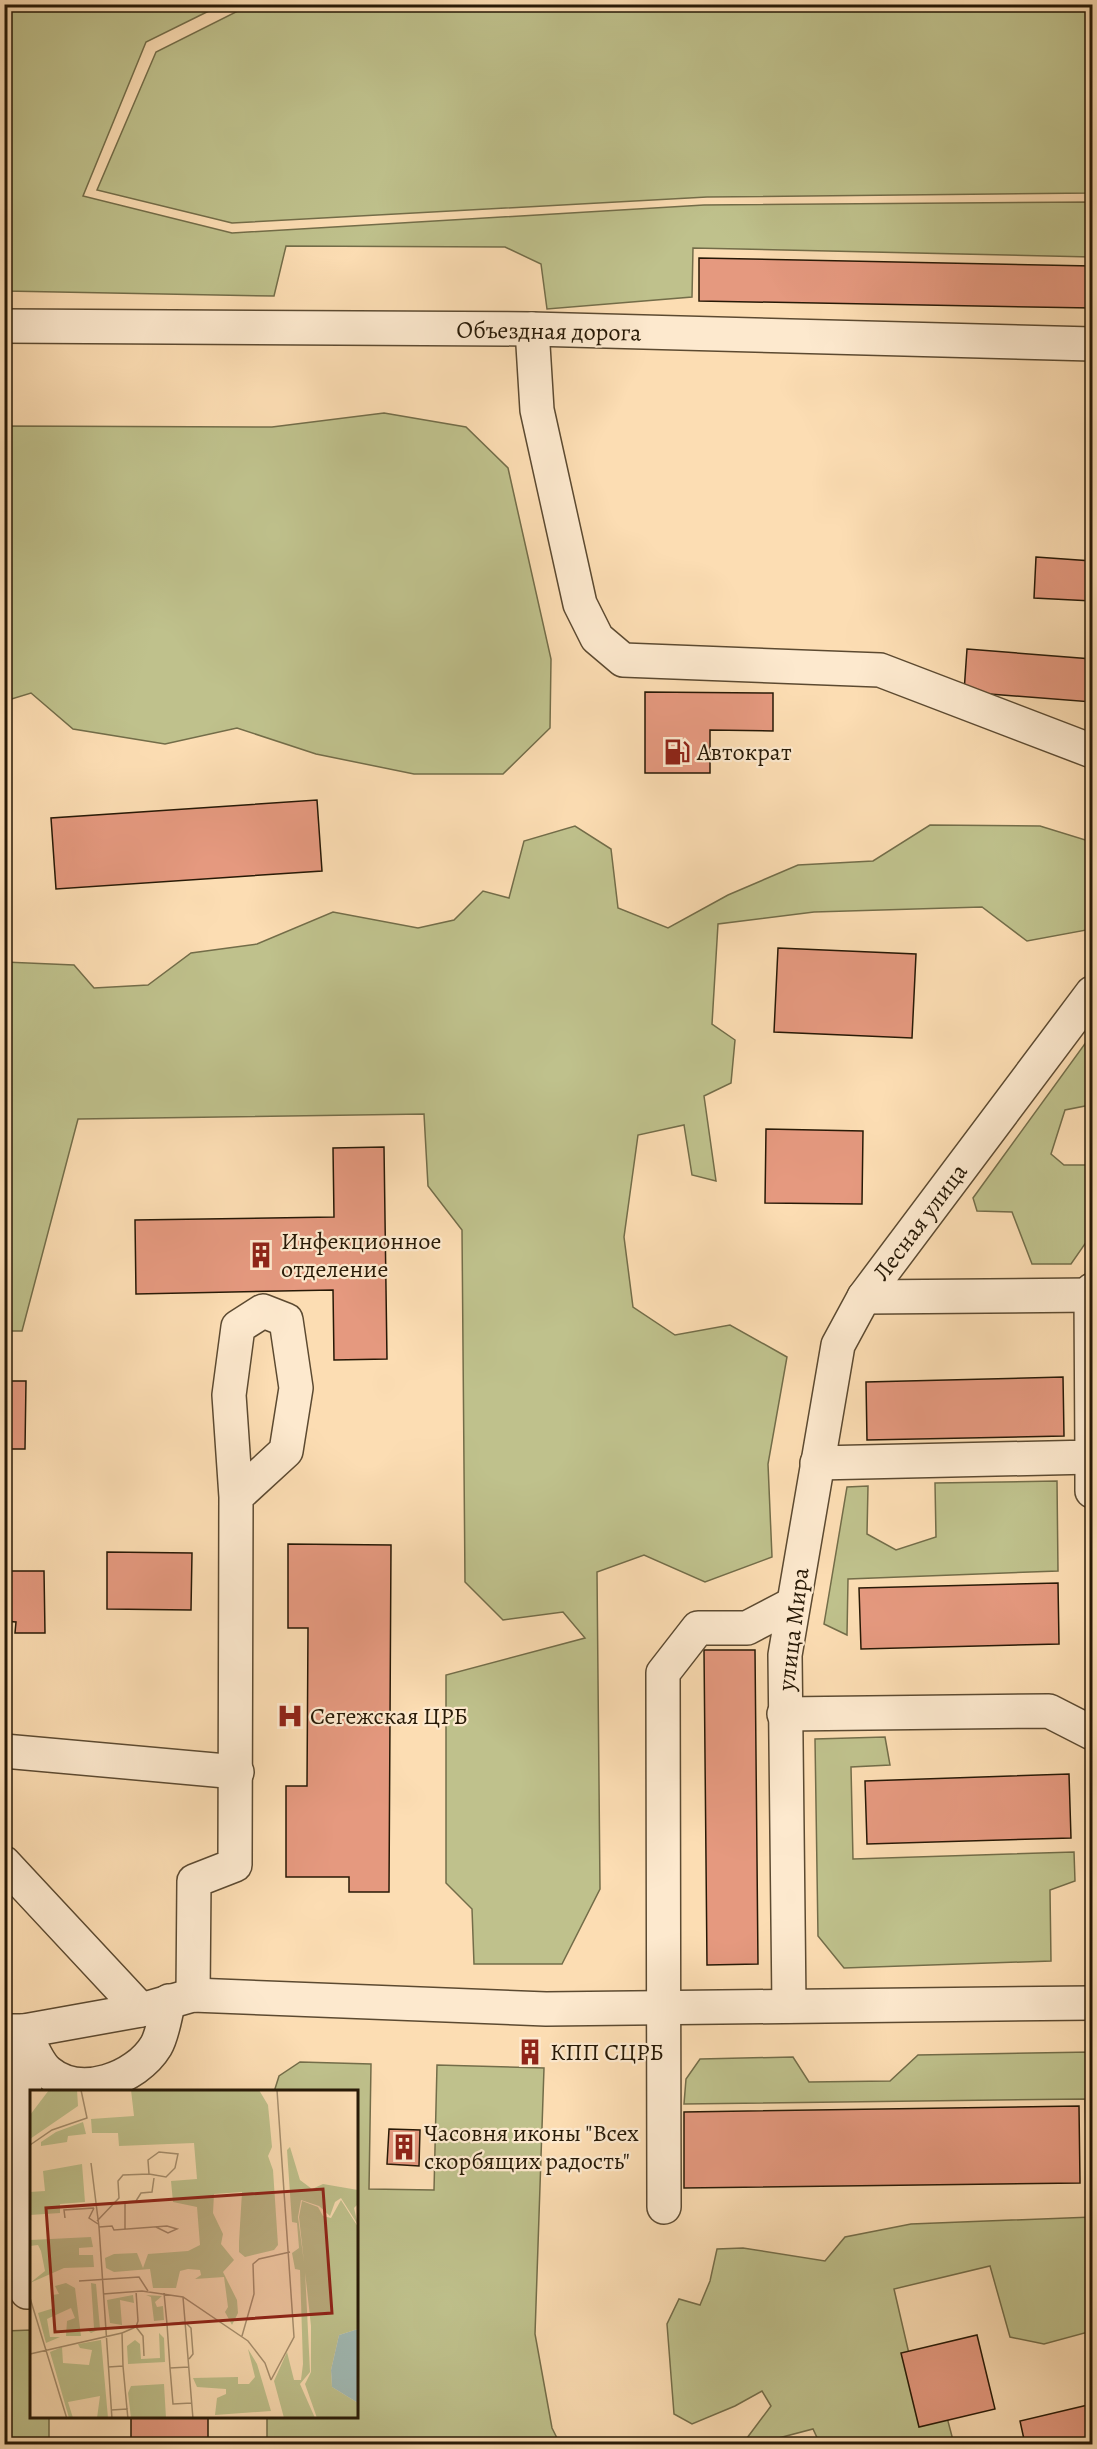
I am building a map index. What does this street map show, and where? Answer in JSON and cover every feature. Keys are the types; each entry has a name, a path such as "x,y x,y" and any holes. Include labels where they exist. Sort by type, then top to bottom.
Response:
{"street":[{"name":"Объездная дорога","path":"4,326 532,329 1092,344"},
{"path":"532,329 537,410 580,604 597,638 623,660 880,670 1092,751"},
{"name":"Лесная улица","path":"864,1297 1092,993"},
{"path":"1092,1293 1092,1491"},
{"name":"Лесная улица","path":"864,1297 1092,1293"},
{"name":"улица Мира","path":"789,2006 785,1655 838,1345 864,1297"},
{"path":"14,2031 48,2072 70,2082 108,2083 136,2069 157,2045 194,1881 235,1865 236,1497 229,1395 238,1327 263,1311 286,1320 296,1388 286,1451 236,1497"},
{"path":"818,1463 1092,1457"},
{"path":"664,2207 663,1672 698,1628 747,1628 793,1604"},
{"path":"784,1714 1049,1711 1092,1732"},
{"path":"4,1751 237,1772"},
{"path":"4,1863 168,2002"},
{"path":"14,2031 168,2002 546,2009 1092,2003"},
{"path":"14,2031 27,2292 30,2292"}],"green space":[{"path":"5,4 221,5 146,42 83,196 232,233 704,205 1092,202 1092,257 693,248 692,297 547,309 541,264 505,247 286,246 274,296 5,291"},
{"path":"240,5 1092,5 1092,193 707,197 232,223 97,190 156,52 238,11"},
{"path":"384,413 466,427 508,468 551,659 550,728 503,774 414,774 316,754 237,728 165,744 73,729 31,693 5,701 5,426 272,427"},
{"path":"930,825 1040,826 1092,842 1092,929 1027,941 982,907 814,912 718,924 712,1024 735,1040 731,1083 704,1096 716,1181 692,1175 684,1125 638,1135 624,1237 633,1307 675,1335 730,1325 787,1357 768,1464 772,1557 705,1582 644,1555 597,1572 600,1889 562,1964 474,1964 472,1909 446,1883 446,1675 585,1638 563,1612 503,1620 465,1582 462,1230 428,1186 424,1114 78,1119 22,1331 5,1331 5,962 74,965 94,988 148,985 191,953 257,944 333,912 418,928 454,920 483,891 509,898 524,841 575,826 611,849 618,908 668,928 728,895 798,865 873,861"},
{"path":"1092,1034 1092,1101 1090,1105 1065,1110 1051,1154 1064,1165 1089,1165 1092,1134 1092,1226 1087,1241 1071,1264 1032,1264 1012,1212 977,1211 973,1198"},
{"path":"1057,1481 1058,1571 848,1579 847,1635 824,1624 847,1487 868,1486 867,1534 896,1550 936,1537 935,1483"},
{"path":"885,1737 890,1765 851,1767 853,1859 1074,1852 1075,1881 1050,1890 1051,1961 844,1968 818,1936 815,1739"},
{"path":"1092,2052 1092,2172 1087,2175 1085,2099 684,2104 686,2079 700,2059 793,2057 809,2082 890,2081 918,2055"},
{"path":"300,2062 371,2064 369,2189 434,2190 437,2065 544,2068 535,2334 552,2428 560,2444 267,2444 267,2419 358,2419 358,2090 275,2090 279,2076"},
{"path":"1092,2217 1092,2331 1044,2344 1010,2337 990,2266 894,2289 919,2397 944,2406 954,2444 820,2444 813,2429 775,2439 771,2444 754,2444 747,2438 771,2406 762,2391 735,2406 692,2424 674,2414 667,2324 679,2299 700,2305 710,2281 717,2249 743,2248 825,2261 845,2237 911,2224"},
{"path":"30,2330 30,2419 49,2419 49,2444 5,2444 5,2331"}],"building":[{"path":"699,258 1092,266 1092,308 699,301"},
{"path":"1036,557 1092,561 1092,601 1034,598"},
{"path":"967,649 1092,659 1092,702 964,692"},
{"name":"Автократ","path":"645,692 773,693 773,731 710,730 710,773 645,773"},
{"path":"317,800 322,871 56,889 51,818"},
{"path":"778,948 916,954 912,1038 774,1032"},
{"path":"766,1129 863,1131 862,1204 765,1203"},
{"name":"Инфекционное отделение","path":"384,1147 387,1359 334,1360 333,1290 136,1294 135,1220 334,1217 333,1148"},
{"path":"1063,1377 1064,1436 867,1440 866,1382"},
{"path":"4,1381 26,1381 25,1449 4,1449"},
{"path":"288,1544 391,1545 389,1892 349,1892 349,1877 286,1877 286,1786 307,1786 308,1628 288,1628"},
{"path":"107,1552 192,1553 191,1610 107,1609"},
{"path":"4,1571 44,1571 45,1633 15,1633 16,1622 4,1621"},
{"path":"1058,1583 1059,1644 861,1649 859,1588"},
{"path":"704,1650 755,1650 758,1964 707,1965"},
{"path":"1069,1774 1071,1838 867,1844 865,1781"},
{"name":"КПП СЦРБ","path":"522,2042 538,2042 537,2063 521,2063"},
{"path":"1079,2106 1080,2183 684,2188 684,2112"},
{"name":"Часовня иконы \"Всех скорбящих радость\"","path":"389,2129 420,2130 419,2166 387,2164"},
{"path":"977,2335 995,2409 919,2427 901,2353"},
{"path":"1092,2404 1092,2444 1025,2444 1020,2421"},
{"path":"131,2419 208,2419 208,2444 131,2444"}],"place":[{"name":"Автократ","path":"677,752"},
{"name":"Инфекционное отделение","path":"261,1255"},
{"name":"Сегежская ЦРБ","path":"290,1716"},
{"name":"КПП СЦРБ","path":"530,2052"},
{"name":"Часовня иконы \"Всех скорбящих радость\"","path":"404,2147"}]}
